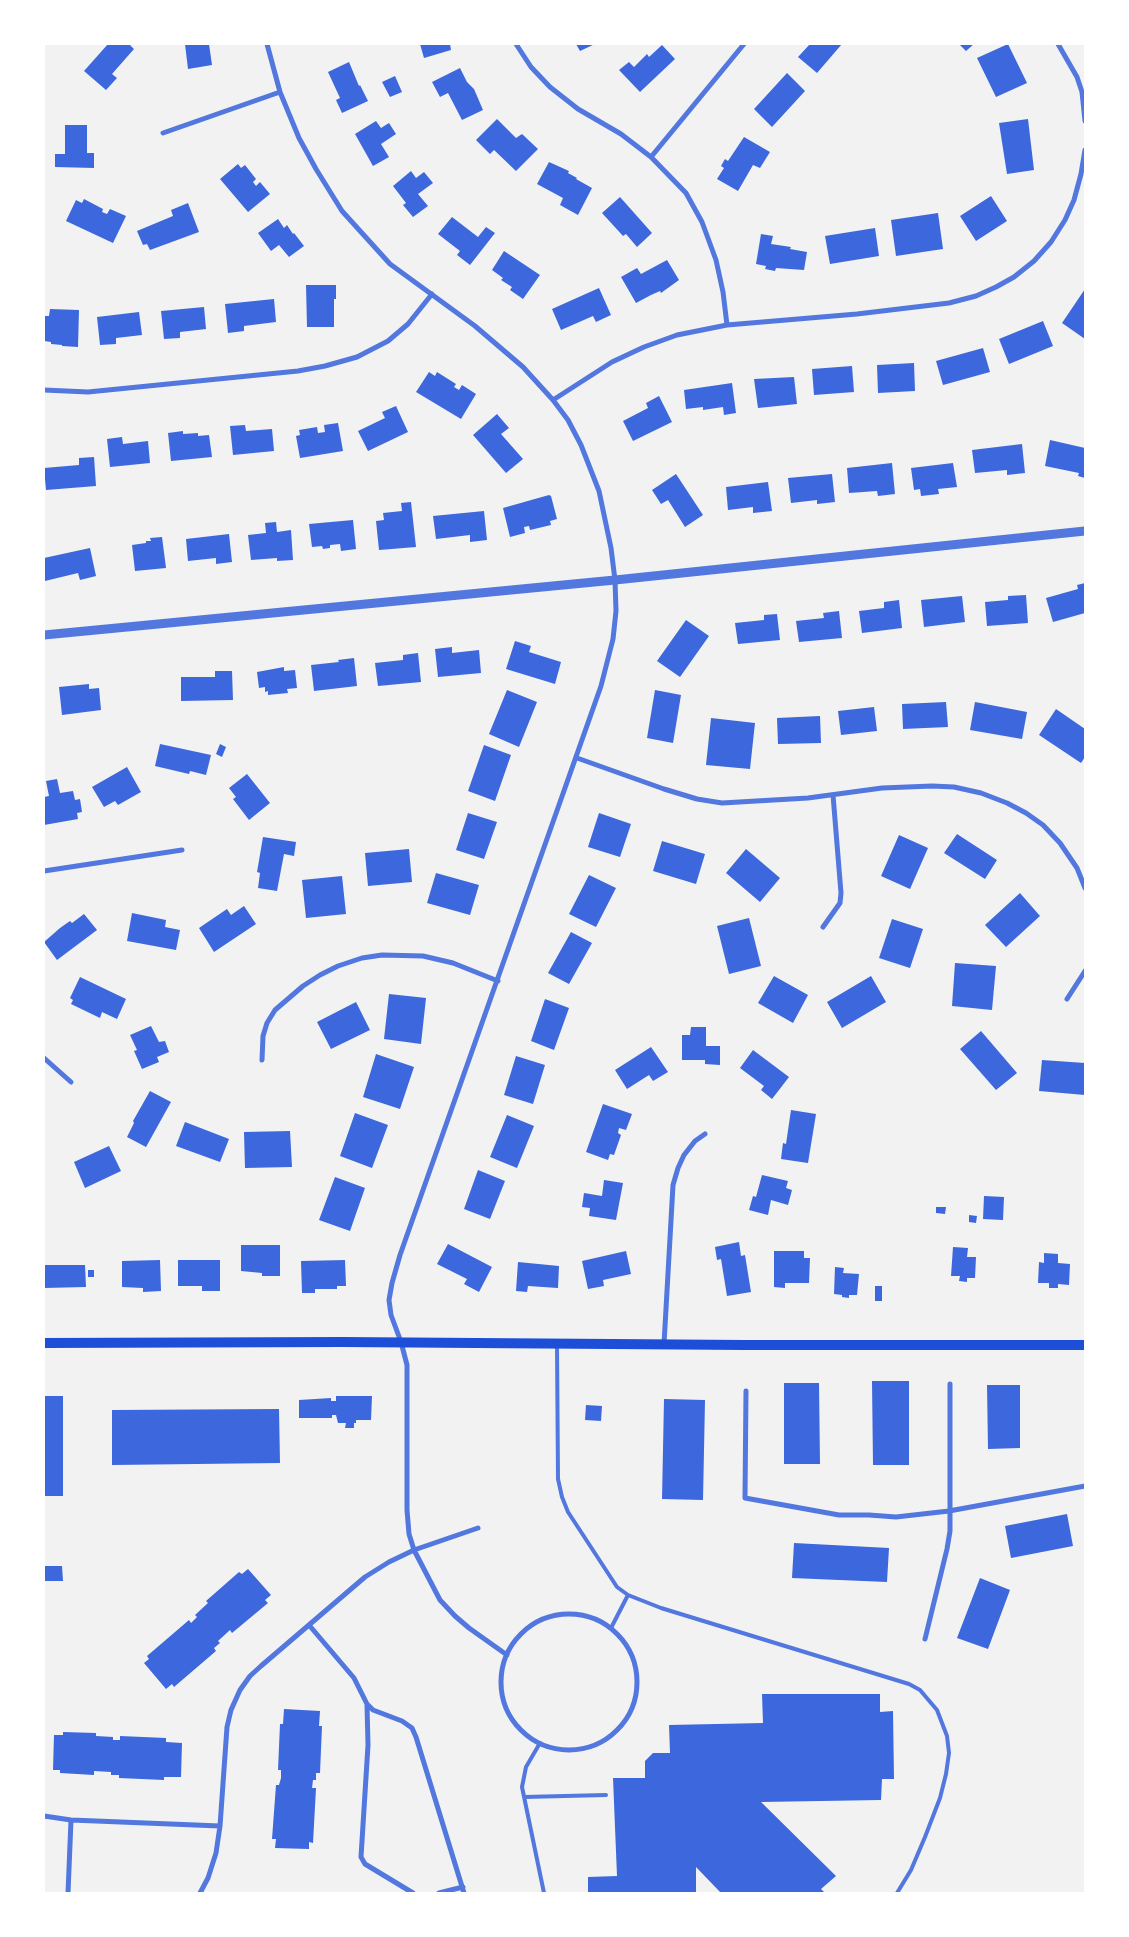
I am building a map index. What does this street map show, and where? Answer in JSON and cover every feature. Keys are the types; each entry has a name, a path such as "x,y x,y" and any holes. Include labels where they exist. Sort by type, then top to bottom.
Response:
{"main road":[{"path":"44,1343 401,1342 1085,1345"}],"street":[{"path":"267,44 280,92 299,138 342,211 390,264 493,340 523,367 553,400 568,420 581,445 599,491 611,548 616,611 610,652 577,758 392,1283 390,1307 407,1365 407,1510 409,1534 414,1550 440,1600 469,1628 507,1654"},
{"path":"516,44 532,67 556,93 578,109 621,134 651,157 686,193 702,222 720,276 727,325"},
{"path":"651,157 744,44"},
{"path":"1058,44 1078,76 1084,91 1085,121"},
{"path":"162,133 280,92"},
{"path":"553,400 612,362 644,346 677,335 727,325 857,314 949,303 976,296 996,287 1014,277 1034,261 1065,220 1074,200 1085,150"},
{"path":"44,390 88,392 298,371 325,366 357,357 388,341 408,324 432,294"},
{"path":"44,635 615,580 1085,530"},
{"path":"577,758 664,789 697,799 722,803 833,795 882,788 932,786 954,787 981,793 1026,813 1043,825 1060,843 1077,868 1085,888"},
{"path":"823,927 840,904 841,893 833,795"},
{"path":"44,871 182,850"},
{"path":"262,1060 263,1036 267,1023 275,1010 302,986 338,966 362,958 382,955 423,956 453,963 498,981"},
{"path":"1068,999 1085,972"},
{"path":"44,1058 71,1082"},
{"path":"664,1344 673,1185 684,1155 695,1141 705,1134"},
{"path":"925,1639 950,1530 950,1384"},
{"path":"746,1391 745,1498 838,1516 869,1515 896,1517 949,1510 1085,1486"},
{"path":"200,1893 208,1878 216,1853 220,1826 227,1727 231,1710 240,1690 261,1666 365,1577 388,1562 414,1550 478,1528"},
{"path":"566,1614 582,1615 600,1621 610,1628 623,1640 632,1656 636,1670 637,1688 634,1703 626,1720 616,1731 601,1742 585,1748 561,1749 540,1743 518,1726 507,1709 502,1692 502,1672 507,1654 517,1638 531,1625 547,1618 566,1614"},
{"path":"309,1625 354,1678 367,1704 380,1715 402,1721 412,1728 464,1893"},
{"path":"367,1704 368,1745 361,1857 365,1864 413,1893"},
{"path":"44,1816 71,1820 220,1826"},
{"path":"68,1893 71,1820"},
{"path":"439,1893 462,1887"}],"lane":[{"path":"557,1344 558,1479 562,1496 568,1512 617,1587 628,1595 661,1608 909,1684 920,1690 937,1710 947,1736 949,1753 946,1774 940,1798 925,1837 911,1870 897,1893"},
{"path":"610,1628 628,1595"},
{"path":"540,1743 526,1767 522,1787 544,1893"},
{"path":"524,1797 606,1795"}],"building":[{"path":"108,44 129,44 134,49 112,74 117,78 106,90 84,71"},
{"path":"185,44 209,44 212,65 188,69"},
{"path":"420,44 450,44 451,50 424,58"},
{"path":"576,44 595,44 580,51"},
{"path":"810,44 842,44 817,73 798,57"},
{"path":"959,44 974,44 966,51"},
{"path":"1008,44 1027,83 996,97 977,58"},
{"path":"662,45 675,59 640,92 619,70 629,62 634,67 647,54 649,57"},
{"path":"349,62 359,86 368,101 342,113 336,100 340,98 328,72"},
{"path":"460,68 467,82 474,89 483,110 462,120 448,93 440,97 432,82"},
{"path":"787,73 805,91 772,127 754,109"},
{"path":"395,76 402,92 390,97 382,82"},
{"path":"497,119 516,138 522,134 538,149 516,171 494,150 490,154 476,140"},
{"path":"1028,119 1034,170 1007,174 999,123"},
{"path":"376,121 381,128 389,123 396,134 381,144 389,157 373,166 355,134"},
{"path":"65,125 87,125 87,153 94,153 94,168 55,167 55,154 65,154"},
{"path":"744,137 770,152 760,168 753,165 738,191 717,179 724,168 721,166 725,159 728,161"},
{"path":"549,162 569,171 568,173 576,179 592,188 578,215 560,205 563,198 537,184"},
{"path":"238,164 241,168 245,165 256,179 253,182 256,186 260,182 270,194 248,212 220,179"},
{"path":"411,171 416,178 424,172 433,183 418,194 428,206 413,217 403,205 406,203 393,186"},
{"path":"991,196 1007,221 976,241 960,216"},
{"path":"620,197 652,233 637,247 626,234 623,236 602,213"},
{"path":"84,199 103,209 102,212 107,214 110,209 126,216 113,243 66,221 76,200 82,203"},
{"path":"188,203 199,232 150,250 147,244 143,245 137,231 173,216 171,210"},
{"path":"938,213 943,249 896,256 891,220"},
{"path":"452,217 478,237 486,227 495,233 470,265 457,255 460,251 438,234"},
{"path":"278,219 284,228 287,225 304,246 289,257 279,245 271,251 258,233"},
{"path":"875,228 879,256 830,264 825,236"},
{"path":"761,234 773,236 771,244 807,252 804,270 776,268 775,271 765,269 766,266 756,264"},
{"path":"504,251 540,275 523,299 510,290 512,287 501,280 503,278 492,270"},
{"path":"667,260 679,280 661,293 660,291 636,303 621,277 637,268 641,274"},
{"path":"306,285 336,285 334,327 307,327"},
{"path":"599,288 611,315 596,322 593,316 561,330 552,309"},
{"path":"1085,289 1085,339 1062,323"},
{"path":"274,299 276,322 244,326 244,331 228,333 225,304"},
{"path":"204,307 206,329 180,332 180,338 164,339 161,311"},
{"path":"50,309 79,310 78,347 62,346 44,341 44,316 49,316"},
{"path":"139,312 142,335 116,338 116,344 100,345 97,317"},
{"path":"1043,321 1053,346 1009,364 999,339"},
{"path":"983,348 990,372 943,385 936,361"},
{"path":"914,363 915,391 878,393 877,365"},
{"path":"852,366 854,392 814,395 812,369"},
{"path":"429,372 435,376 437,372 456,384 454,387 459,390 462,385 476,394 461,419 416,392"},
{"path":"794,377 797,404 758,408 754,379"},
{"path":"732,383 736,413 724,415 723,407 703,410 703,407 686,409 684,390"},
{"path":"659,396 672,422 633,441 623,421 648,408 646,403"},
{"path":"396,406 408,432 368,451 358,431 385,418 382,412"},
{"path":"497,414 509,428 501,434 523,459 506,473 473,435"},
{"path":"338,423 343,451 300,458 296,436 300,435 299,430 317,427 318,433 325,432 324,425"},
{"path":"245,425 246,431 272,429 274,451 233,455 230,426"},
{"path":"183,431 183,434 198,433 198,436 209,435 212,457 171,461 168,433"},
{"path":"122,437 123,444 148,441 150,463 110,467 107,439"},
{"path":"1050,440 1085,448 1085,478 1078,476 1079,473 1045,466"},
{"path":"1022,444 1025,473 1007,475 1007,470 975,473 972,450"},
{"path":"94,457 96,486 46,490 44,468 79,465 79,458"},
{"path":"892,463 895,494 878,496 877,491 849,493 847,468"},
{"path":"953,463 957,487 938,489 939,494 921,496 920,489 914,490 911,468"},
{"path":"676,474 703,515 685,527 668,500 661,504 652,490"},
{"path":"832,474 835,502 817,504 817,500 791,503 788,478"},
{"path":"768,482 772,511 753,513 753,507 728,510 726,487"},
{"path":"551,496 557,519 550,521 551,525 530,530 529,526 524,527 525,533 510,537 503,508"},
{"path":"411,502 416,547 379,550 376,521 384,520 383,513 402,511 401,503"},
{"path":"484,511 487,540 470,542 470,535 436,539 433,516"},
{"path":"353,520 356,549 341,551 340,544 330,545 330,548 323,549 322,546 312,547 309,524"},
{"path":"276,522 277,532 291,530 293,560 277,561 277,558 251,560 248,535 266,533 265,523"},
{"path":"229,534 232,562 216,564 216,558 188,561 186,539"},
{"path":"162,537 166,568 135,571 132,545 146,543 146,541 151,541 150,538"},
{"path":"90,548 96,576 80,580 78,573 45,581 44,558"},
{"path":"1085,583 1085,613 1053,622 1046,598 1078,589 1077,585"},
{"path":"1026,595 1028,623 987,626 985,602 1008,600 1008,596"},
{"path":"962,596 965,622 924,627 921,600"},
{"path":"899,600 902,628 862,633 859,611 884,608 884,602"},
{"path":"839,611 842,638 799,642 796,621 824,618 823,613"},
{"path":"777,614 780,640 738,644 735,623 764,620 764,615"},
{"path":"686,620 709,636 680,677 657,661"},
{"path":"515,641 531,646 529,652 561,662 555,684 506,669"},
{"path":"452,647 452,653 479,650 481,673 438,677 435,649"},
{"path":"418,653 421,682 378,686 375,663 403,660 403,655"},
{"path":"354,658 357,686 314,691 311,665 339,662 338,660"},
{"path":"284,667 284,671 295,670 297,688 287,689 288,693 268,695 268,691 265,692 265,687 259,688 257,672"},
{"path":"215,671 232,671 233,700 181,701 181,677 215,677"},
{"path":"89,684 89,689 99,688 101,710 62,715 59,687"},
{"path":"507,690 537,702 519,747 489,734"},
{"path":"655,690 681,695 673,743 647,738"},
{"path":"946,702 948,727 903,729 902,704"},
{"path":"975,702 1027,712 1022,739 970,730"},
{"path":"874,707 877,731 841,735 838,711"},
{"path":"1056,709 1085,729 1085,757 1081,763 1039,735"},
{"path":"820,716 821,743 778,744 777,718"},
{"path":"711,718 755,723 750,769 706,765"},
{"path":"160,744 211,755 206,775 190,771 189,774 155,766"},
{"path":"220,744 226,747 222,757 216,754"},
{"path":"484,745 511,755 495,801 468,791"},
{"path":"127,767 141,792 118,805 115,801 104,807 92,787"},
{"path":"247,774 270,803 249,820 233,799 236,797 229,788"},
{"path":"57,779 60,793 73,791 75,800 80,799 82,812 77,813 78,819 44,825 44,797 49,796 46,781"},
{"path":"468,813 497,822 484,859 456,850"},
{"path":"599,813 631,824 620,857 588,847"},
{"path":"957,834 997,860 985,879 944,853"},
{"path":"899,835 928,848 910,889 881,876"},
{"path":"263,837 296,842 294,856 284,854 277,891 258,888 260,873 257,872"},
{"path":"662,841 705,854 696,884 653,871"},
{"path":"409,849 412,882 368,886 365,853"},
{"path":"746,849 780,878 760,902 726,873"},
{"path":"436,873 479,885 470,915 427,903"},
{"path":"589,875 616,888 596,927 569,914"},
{"path":"342,876 346,914 306,918 302,880"},
{"path":"1020,893 1040,916 1006,947 985,925"},
{"path":"244,906 256,924 214,952 199,928 227,909 231,915"},
{"path":"132,913 166,920 165,927 180,930 176,950 127,941"},
{"path":"84,914 97,930 57,960 44,942 70,921 72,923"},
{"path":"749,918 761,966 729,974 717,926"},
{"path":"892,919 923,929 910,968 879,958"},
{"path":"571,932 592,943 569,984 548,973"},
{"path":"955,963 996,966 992,1010 952,1006"},
{"path":"774,976 808,995 793,1023 758,1003"},
{"path":"871,976 886,1002 842,1028 827,1002"},
{"path":"80,977 126,999 117,1019 102,1012 100,1018 71,1004 73,1000 70,998"},
{"path":"389,994 426,998 421,1044 384,1039"},
{"path":"545,999 569,1008 554,1050 531,1041"},
{"path":"356,1002 370,1030 331,1049 317,1022"},
{"path":"151,1026 159,1042 165,1041 169,1052 157,1057 159,1062 142,1069 134,1051 137,1050 130,1035"},
{"path":"691,1027 706,1027 706,1046 720,1046 720,1065 705,1064 705,1060 682,1060 682,1035 690,1035"},
{"path":"981,1031 1017,1073 996,1090 960,1049"},
{"path":"651,1047 668,1072 653,1081 649,1075 627,1089 615,1070"},
{"path":"753,1050 789,1077 772,1099 761,1090 764,1086 740,1068"},
{"path":"376,1054 414,1067 400,1109 363,1097"},
{"path":"516,1056 545,1065 533,1104 504,1095"},
{"path":"1042,1060 1085,1063 1085,1095 1039,1091"},
{"path":"150,1091 171,1102 146,1147 127,1137 134,1123 133,1121"},
{"path":"603,1104 632,1114 626,1130 619,1128 618,1133 621,1135 614,1155 610,1154 608,1160 586,1152"},
{"path":"791,1110 816,1114 808,1163 781,1159 783,1143 786,1144"},
{"path":"355,1113 388,1125 372,1168 340,1156"},
{"path":"507,1115 534,1126 517,1168 490,1157"},
{"path":"185,1122 229,1139 220,1162 176,1146"},
{"path":"290,1131 292,1167 245,1168 244,1132"},
{"path":"109,1146 121,1171 85,1188 74,1162"},
{"path":"478,1170 505,1181 490,1219 464,1209"},
{"path":"762,1175 788,1181 786,1188 792,1190 788,1205 771,1200 768,1215 749,1210 753,1196 756,1197"},
{"path":"335,1177 365,1188 350,1231 319,1220"},
{"path":"604,1180 623,1183 616,1220 589,1216 590,1208 582,1207 584,1193 602,1196"},
{"path":"984,1196 1004,1197 1003,1220 983,1219"},
{"path":"936,1207 946,1207 945,1214 936,1213"},
{"path":"969,1215 977,1216 976,1223 969,1222"},
{"path":"739,1242 741,1256 745,1255 751,1292 727,1296 721,1259 717,1260 715,1247"},
{"path":"448,1244 492,1267 479,1292 464,1284 467,1279 437,1264"},
{"path":"241,1245 280,1245 280,1276 262,1276 262,1273 241,1271"},
{"path":"953,1247 968,1248 967,1257 976,1257 975,1278 967,1278 967,1282 959,1281 960,1276 951,1276"},
{"path":"626,1251 631,1274 603,1280 604,1286 588,1289 582,1261"},
{"path":"774,1251 804,1251 804,1258 810,1258 809,1283 785,1283 785,1288 774,1287"},
{"path":"1044,1253 1058,1254 1058,1263 1070,1264 1069,1285 1058,1284 1058,1288 1049,1288 1049,1283 1038,1283 1039,1262 1044,1263"},
{"path":"160,1260 161,1291 143,1292 143,1288 122,1287 122,1261"},
{"path":"178,1260 220,1260 220,1291 202,1291 202,1286 178,1286"},
{"path":"345,1260 346,1286 337,1286 337,1289 315,1289 315,1293 302,1293 301,1261"},
{"path":"518,1262 559,1266 558,1288 528,1286 527,1292 516,1291"},
{"path":"44,1265 85,1265 86,1287 44,1288"},
{"path":"835,1267 844,1268 843,1273 859,1274 857,1295 849,1295 849,1298 834,1294"},
{"path":"88,1270 94,1270 94,1277 88,1277"},
{"path":"875,1286 882,1286 882,1301 875,1301"},
{"path":"872,1381 909,1381 909,1465 873,1465"},
{"path":"784,1383 819,1383 820,1464 784,1464"},
{"path":"987,1385 1020,1385 1020,1448 988,1449"},
{"path":"44,1396 63,1396 63,1496 44,1496"},
{"path":"336,1396 372,1396 371,1420 356,1420 354,1428 345,1428 346,1423 338,1423 336,1415 332,1415 332,1418 299,1418 299,1400 331,1398 331,1401 336,1401"},
{"path":"664,1399 705,1400 703,1500 662,1499"},
{"path":"586,1405 602,1406 601,1421 585,1420"},
{"path":"279,1409 280,1463 112,1465 112,1410"},
{"path":"1067,1514 1073,1546 1011,1558 1005,1526"},
{"path":"794,1543 889,1548 887,1582 792,1578"},
{"path":"44,1566 62,1566 63,1581 44,1581"},
{"path":"248,1569 271,1595 265,1600 268,1603 232,1633 230,1630 218,1641 220,1643 214,1648 216,1651 174,1687 172,1684 166,1689 144,1663 149,1659 147,1656 189,1620 191,1623 197,1617 195,1615 208,1603 206,1601 239,1572 242,1574"},
{"path":"980,1578 1010,1590 988,1649 957,1638"},
{"path":"762,1694 880,1694 880,1712 893,1711 894,1779 882,1779 881,1800 761,1802 836,1876 821,1889 825,1893 721,1893 696,1867 696,1893 588,1893 588,1877 617,1876 613,1778 645,1778 645,1761 653,1753 670,1753 669,1725 763,1723"},
{"path":"284,1709 320,1711 319,1726 322,1726 320,1773 316,1773 316,1780 313,1780 312,1788 316,1788 313,1843 309,1842 309,1849 275,1848 276,1839 272,1839 276,1785 279,1785 281,1778 281,1770 278,1770 280,1724 283,1724"},
{"path":"63,1732 96,1733 96,1736 113,1737 113,1740 120,1740 120,1736 166,1738 166,1742 182,1743 181,1777 164,1777 164,1780 119,1778 119,1775 111,1775 111,1772 94,1771 94,1775 60,1773 60,1770 53,1770 54,1735 63,1735"}]}
